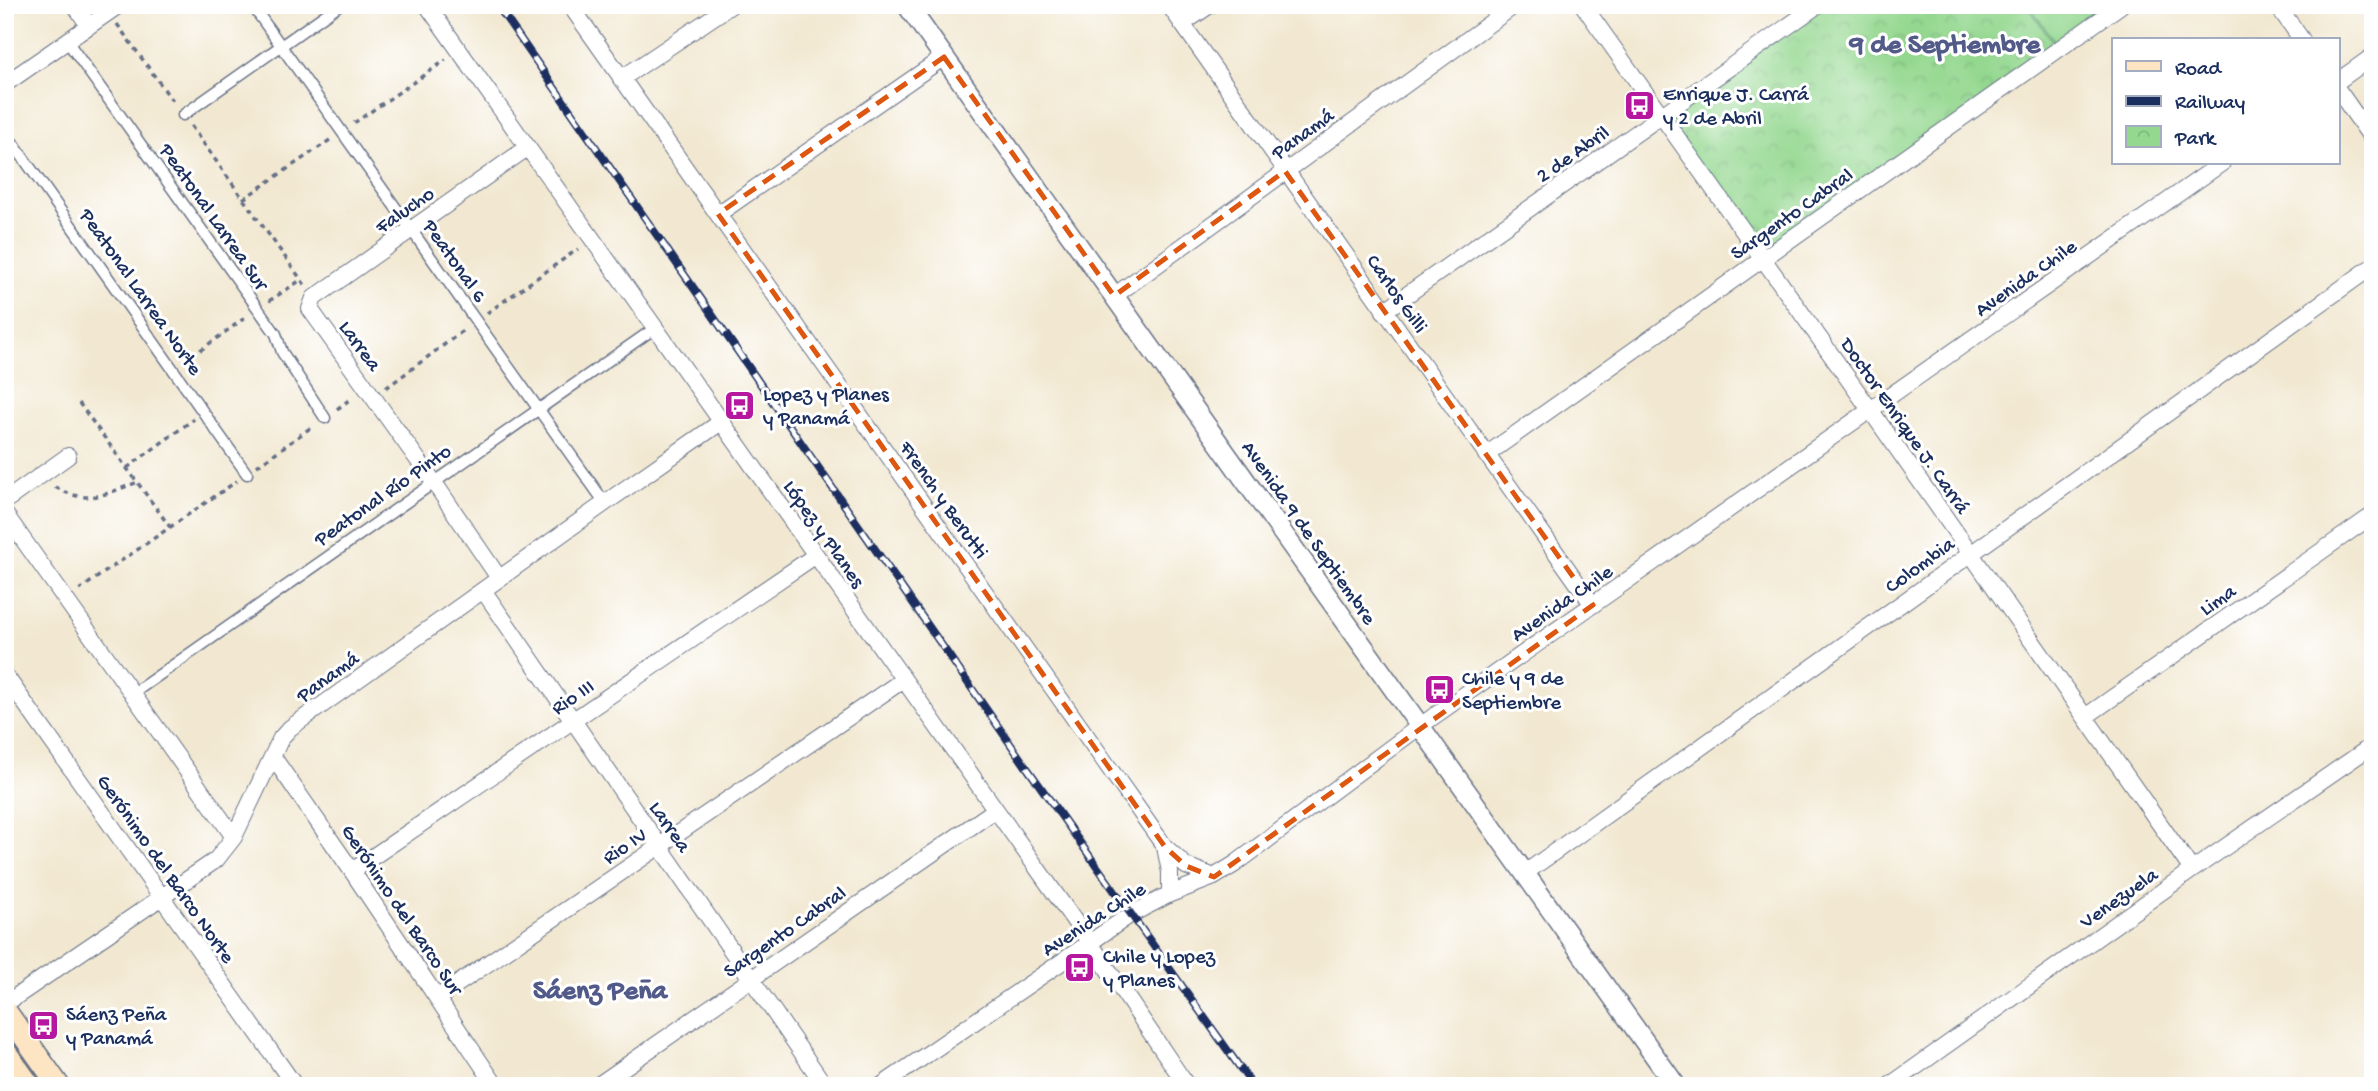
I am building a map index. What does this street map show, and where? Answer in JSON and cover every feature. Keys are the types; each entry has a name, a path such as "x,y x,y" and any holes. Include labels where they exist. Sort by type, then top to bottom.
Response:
{"main road":[{"path":"5,1010 59,1086"},
{"path":"5,1051 30,1086"}],"street":[{"path":"75,5 89,26"},
{"name":"Peatonal 6","path":"252,5 605,503"},
{"path":"183,115 339,5"},
{"name":"López y Planes","path":"427,5 1090,943 1187,1086"},
{"name":"French y Berutti","path":"570,5 1165,846 1186,866 1214,877"},
{"path":"621,79 731,5"},
{"name":"Avenida 9 de Septiembre","path":"907,5 1676,1086"},
{"name":"Carlos Gilli","path":"1169,5 1593,605"},
{"path":"1182,24 1210,5"},
{"name":"Panamá","path":"1114,296 1515,5"},
{"name":"Doctor Enrique J. Carrá","path":"1583,5 2192,870"},
{"name":"2 de Abril","path":"1384,311 1818,5"},
{"name":"Sargento Cabral","path":"1486,455 2121,5"},
{"path":"2277,5 2301,38"},
{"path":"5,84 114,9"},
{"name":"Peatonal Larrea Sur","path":"67,41 276,334 282,352 325,418"},
{"path":"2340,79 2373,56"},
{"path":"718,214 944,57"},
{"path":"2340,93 2373,140"},
{"name":"Peatonal Larrea Norte","path":"5,132 247,474"},
{"name":"Falucho","path":"312,304 527,148"},
{"name":"Avenida Chile","path":"881,1086 1130,915 1170,894 1214,877 1234,864 1420,726 2221,164"},
{"name":"Colombia","path":"1525,873 2373,266"},
{"name":"Larrea","path":"312,304 366,388 499,578"},
{"name":"Peatonal Río Pinto","path":"132,694 654,328"},
{"name":"Panamá","path":"5,1004 216,860 234,837 281,738 290,728 721,422"},
{"path":"5,500 68,456"},
{"path":"5,514 234,837"},
{"name":"Lima","path":"2085,718 2373,515"},
{"name":"Rio III","path":"352,871 816,555"},
{"name":"Larrea","path":"483,590 825,1086"},
{"name":"Gerónimo del Barco Norte","path":"5,675 295,1086"},
{"name":"Rio IV","path":"438,998 903,680"},
{"name":"Venezuela","path":"1889,1086 2373,745"},
{"name":"Gerónimo del Barco Sur","path":"272,757 496,1086"},
{"name":"Sargento Cabral","path":"597,1086 995,810"},
{"name":"French y Berutti","path":"1165,846 1170,872 1170,894"}],"path":[{"path":"114,9 183,115 301,279 312,304"},
{"path":"174,369 301,279"},
{"path":"66,600 366,388"},
{"path":"79,403 170,527"},
{"path":"127,468 204,412"},
{"path":"37,478 71,496 100,497 138,482"}],"highlighted area":[{"path":"944,57 1114,296 1285,171 1593,605 1235,864 1214,877 1186,866 1165,847 718,214"}],"green space":[{"path":"1818,5 2028,5 2059,49 1763,259 1662,116"},
{"path":"2028,5 2121,5 2059,49"}],"railway":[{"path":"497,5 1025,765 1253,1086"}],"place":[{"name":"Enrique J. Carrá y 2 de Abril","path":"1640,105"},
{"name":"Lopez y Planes y Panamá","path":"740,405"},
{"name":"Chile y 9 de Septiembre","path":"1439,689"},
{"name":"Chile y Lopez y Planes","path":"1080,967"},
{"name":"Sáenz Peña y Panamá","path":"43,1025"}],"district":[{"name":"9 de Septiembre","path":"1945,42"},
{"name":"Sáenz Peña","path":"600,988"}]}
